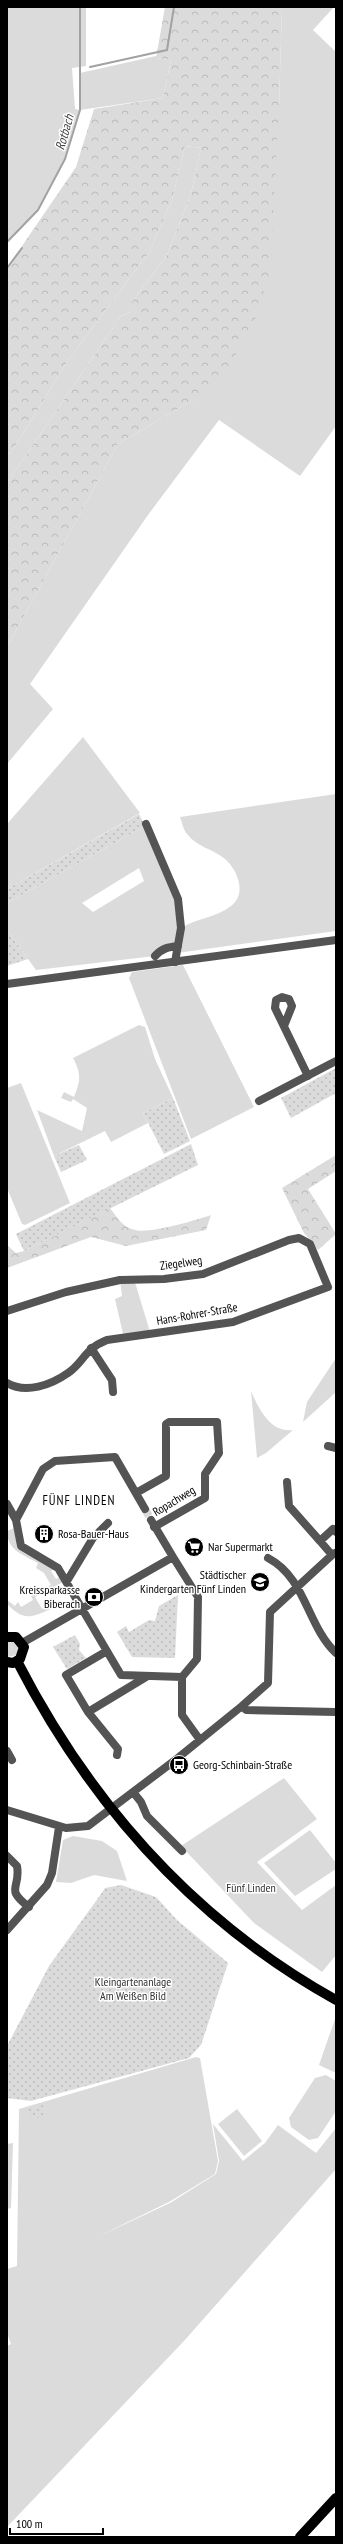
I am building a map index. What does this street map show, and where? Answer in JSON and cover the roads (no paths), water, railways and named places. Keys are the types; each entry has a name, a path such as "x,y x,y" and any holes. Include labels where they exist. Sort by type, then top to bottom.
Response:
{"main road":[{"path":"7,1636 16,1637 22,1643 24,1652 12,1662 76,1762 119,1821 148,1853 225,1925 276,1962 336,2000"},
{"path":"300,2537 336,2498"}],"street":[{"path":"146,824 178,899 181,928 175,962"},
{"path":"7,984 336,940"},
{"path":"155,956 159,951 169,947 178,946"},
{"path":"284,1026 308,1076"},
{"path":"259,1101 336,1061"},
{"name":"Ziegelweg","path":"7,1311 66,1292 120,1280 177,1278 203,1274 289,1240 299,1238 310,1244 328,1287"},
{"name":"Hans-Rohrer-Straße","path":"8,1386 26,1389 36,1387 68,1373 91,1348 107,1340 233,1322 328,1287"},
{"path":"91,1348 112,1380 112,1392"},
{"name":"Ropachweg","path":"136,1493 166,1476 166,1424 176,1422 217,1422 219,1453 205,1474 205,1498 152,1523 173,1557"},
{"path":"16,1520 43,1469 57,1460 115,1458 145,1510"},
{"path":"7,1810 59,1827 77,1829 98,1819 200,1740 268,1683 270,1612 334,1554 289,1506 287,1482"},
{"path":"7,1504 16,1520 21,1546 58,1568 122,1675 128,1688"},
{"path":"67,1581 93,1538 108,1523"},
{"path":"320,1540 335,1529"},
{"path":"22,1643 173,1557 198,1597 197,1659 182,1677 182,1715 200,1740"},
{"path":"268,1558 274,1561 297,1586 326,1643 336,1652"},
{"path":"107,1651 66,1675 88,1712 118,1749 117,1756"},
{"path":"122,1675 182,1677"},
{"path":"88,1712 146,1677"},
{"path":"242,1706 246,1710 336,1712"},
{"path":"7,1751 12,1760"},
{"path":"133,1792 141,1802 147,1816 182,1851"},
{"path":"7,1930 47,1885 52,1873 59,1827"},
{"path":"7,1856 17,1866 14,1892 16,1898 29,1907"}],"waterway":[{"name":"Rotbach","path":"7,242 38,210 65,159 80,110 80,7"},
{"path":"90,67 167,50 174,7"},
{"path":"7,268 22,248"}],"tunnel":[{"path":"145,1509 151,1520"}],"place":[{"name":"Rosa-Bauer-Haus","path":"44,1534"},
{"name":"Nar Supermarkt","path":"194,1547"},
{"name":"Städtischer Kindergarten Fünf Linden","path":"260,1582"},
{"name":"Kreissparkasse Biberach","path":"94,1597"},
{"name":"Georg-Schinbain-Straße","path":"179,1765"}],"district":[{"name":"FÜNF LINDEN","path":"79,1500"}],"park label":[{"name":"Fünf Linden","path":"251,1888"},
{"name":"Kleingartenanlage Am Weißen Bild","path":"133,1989"}]}
